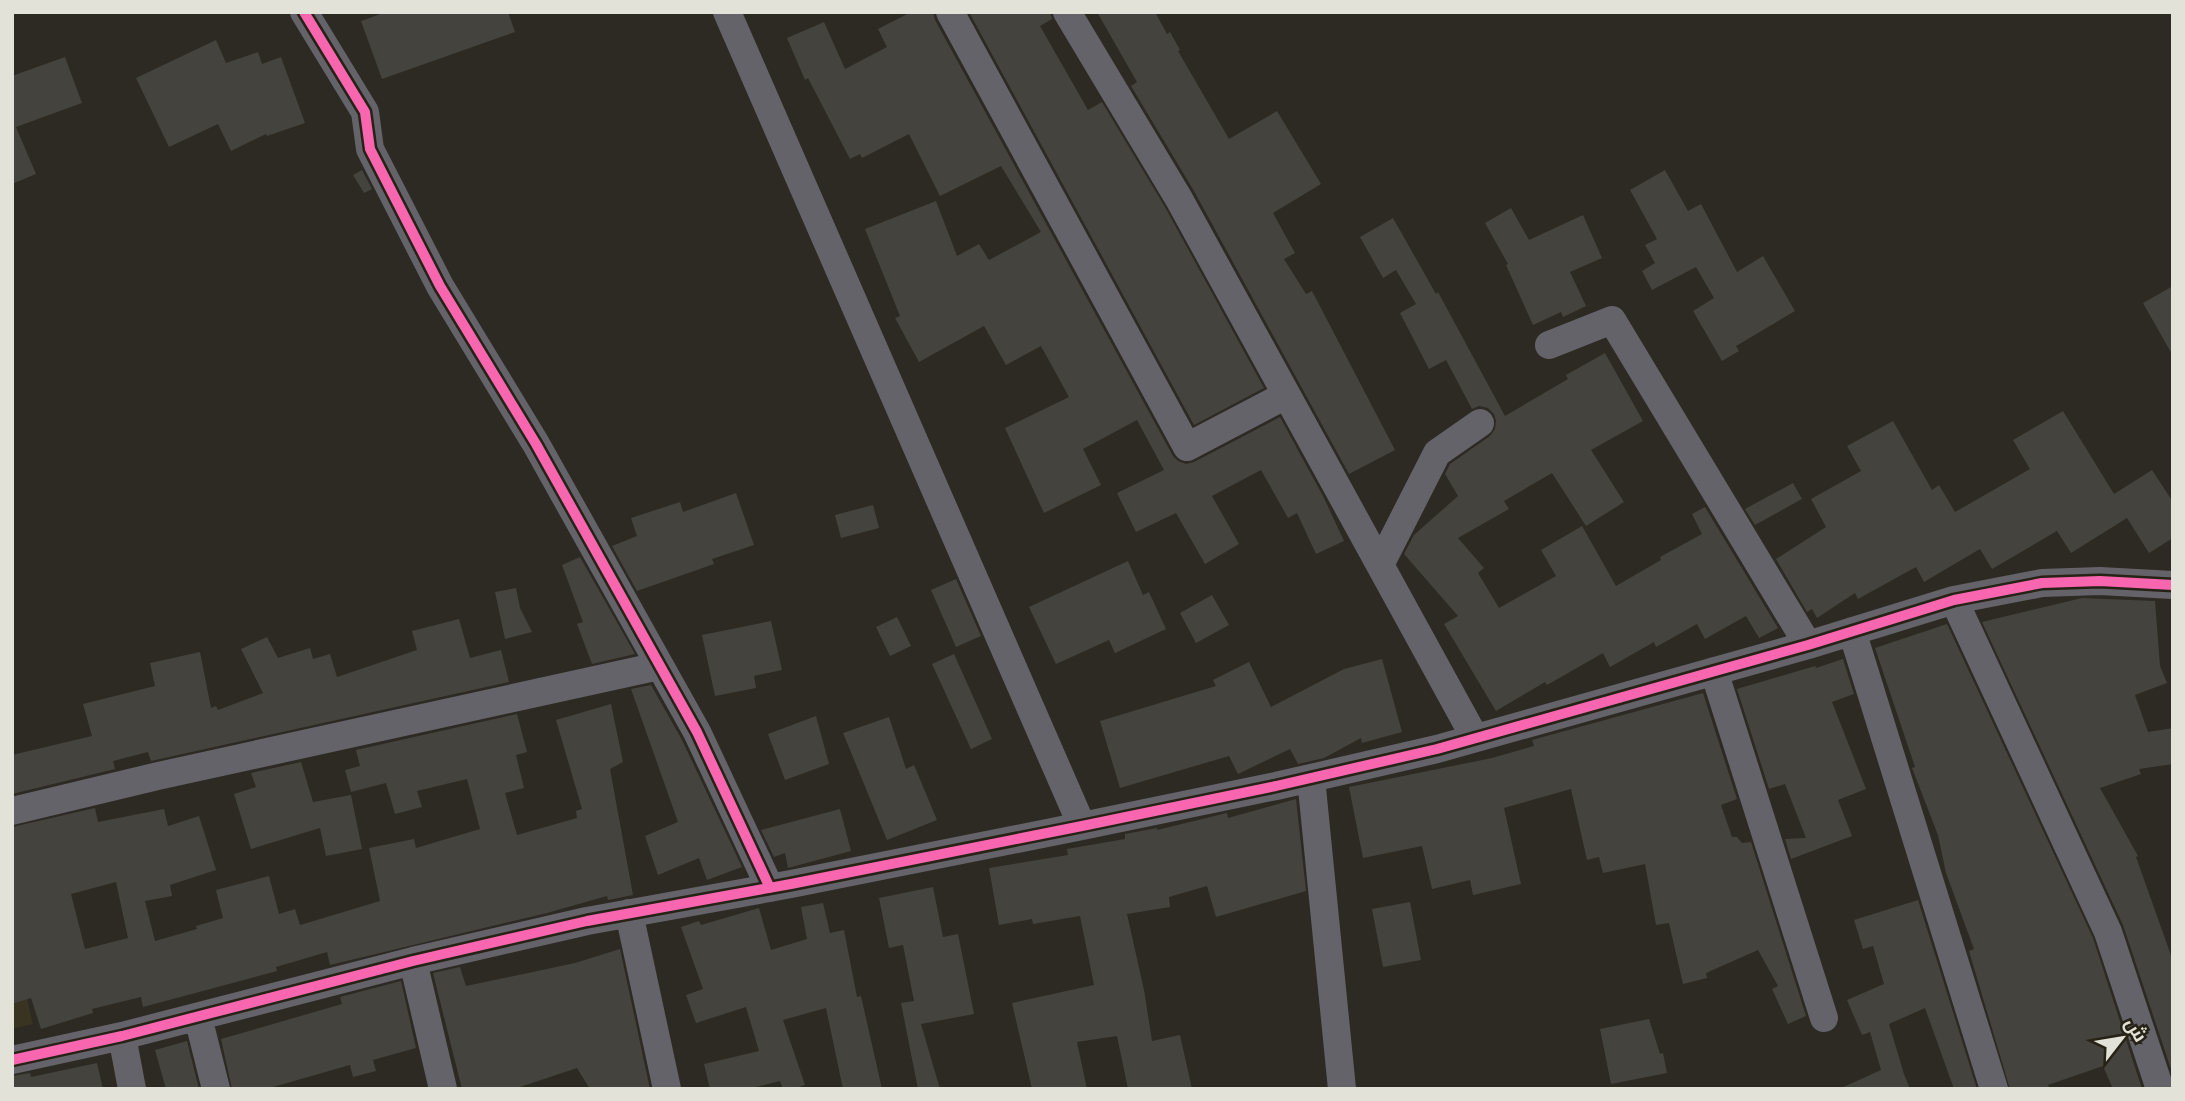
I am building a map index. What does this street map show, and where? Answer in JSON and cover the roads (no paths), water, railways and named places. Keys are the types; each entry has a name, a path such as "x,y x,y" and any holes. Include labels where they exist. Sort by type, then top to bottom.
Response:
{"street":[{"path":"304,12 365,112 370,149 440,286 536,444 697,732 771,888"},
{"path":"727,12 1082,826"},
{"path":"950,12 1187,447 1286,395"},
{"path":"1067,12 1179,199 1475,738"},
{"path":"1549,345 1612,320 1808,645"},
{"path":"1380,565 1437,453 1480,423"},
{"path":"12,1060 122,1036 413,961 629,913 771,888 1311,778 1475,738 1808,645 1954,600 2042,583 2100,581 2173,586"},
{"path":"1954,600 2108,932 2161,1089"},
{"path":"1852,631 1994,1089"},
{"path":"12,811 158,776 659,666"},
{"path":"1714,671 1824,1017"},
{"path":"1311,778 1342,1089"},
{"path":"629,913 667,1089"},
{"path":"413,961 443,1089"},
{"path":"198,1017 216,1089"},
{"path":"122,1036 132,1089"}]}
